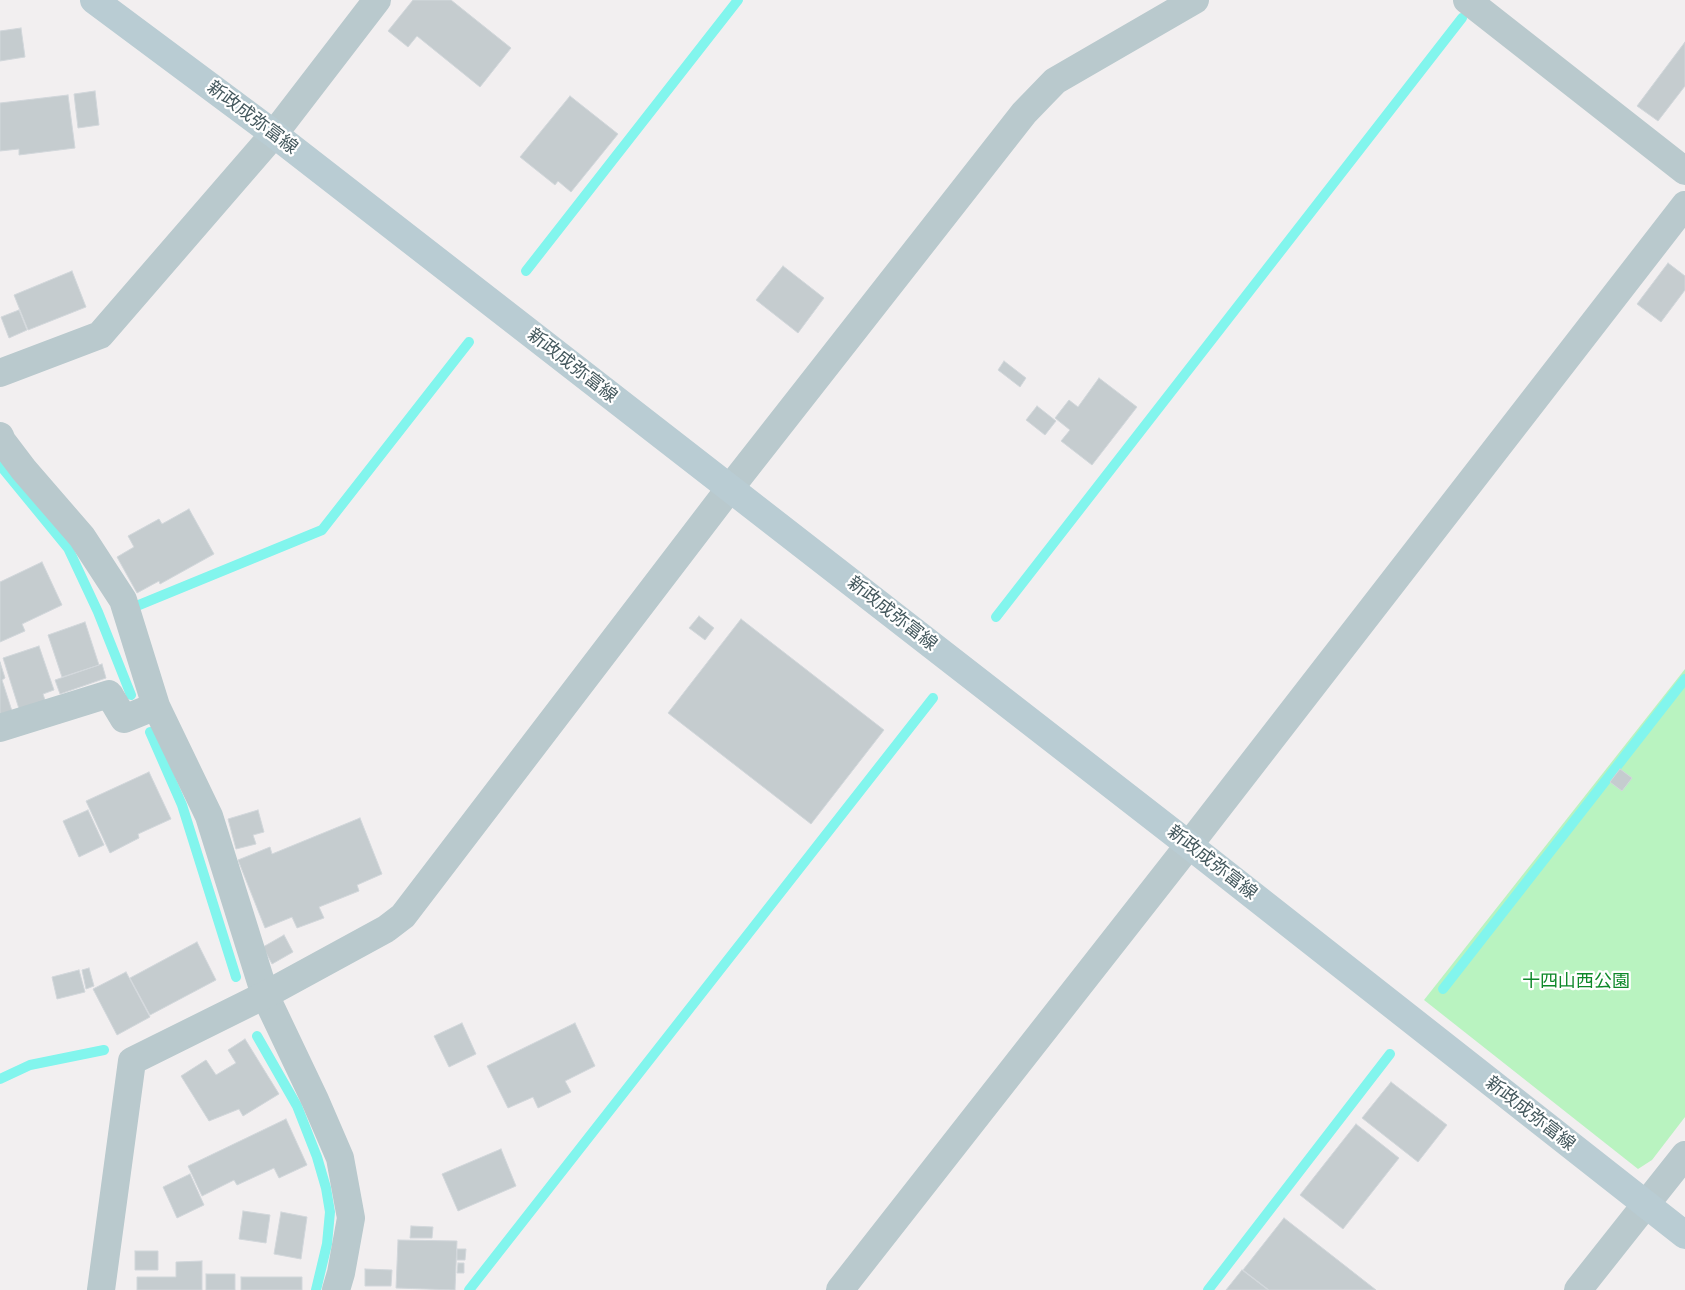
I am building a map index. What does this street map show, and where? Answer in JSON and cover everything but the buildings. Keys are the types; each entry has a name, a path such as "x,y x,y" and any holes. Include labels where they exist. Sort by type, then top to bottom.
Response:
{"main road":[{"name":"新政成弥富線","path":"105,4 1189,845 1685,1235"}],"street":[{"path":"0,373 100,335 274,134 377,0"},
{"path":"101,1290 132,1061 265,995 386,930 403,916 730,488 1024,113 1055,81 1095,56 1195,0"},
{"path":"1467,0 1685,170"},
{"path":"840,1290 1189,845 1685,205"},
{"path":"0,436 24,470 82,537 123,600 156,706 210,816 265,995 316,1100 340,1158 351,1218 336,1290"},
{"path":"0,728 109,694 124,719 156,706"},
{"path":"1578,1290 1685,1155"}],"green space":[{"name":"十四山西公園","path":"1685,669 1685,1117 1652,1160 1638,1169 1424,1000"}],"waterway":[{"path":"526,271 738,0"},
{"path":"996,617 1462,18"},
{"path":"139,605 322,530 469,342"},
{"path":"0,465 68,548 98,612 131,695"},
{"path":"1443,989 1685,679"},
{"path":"469,1290 933,698"},
{"path":"150,732 182,805 236,977"},
{"path":"257,1036 297,1106 317,1157 326,1188 330,1212 327,1244 316,1290"},
{"path":"0,1079 30,1065 104,1050"},
{"path":"1208,1290 1390,1054"}]}
